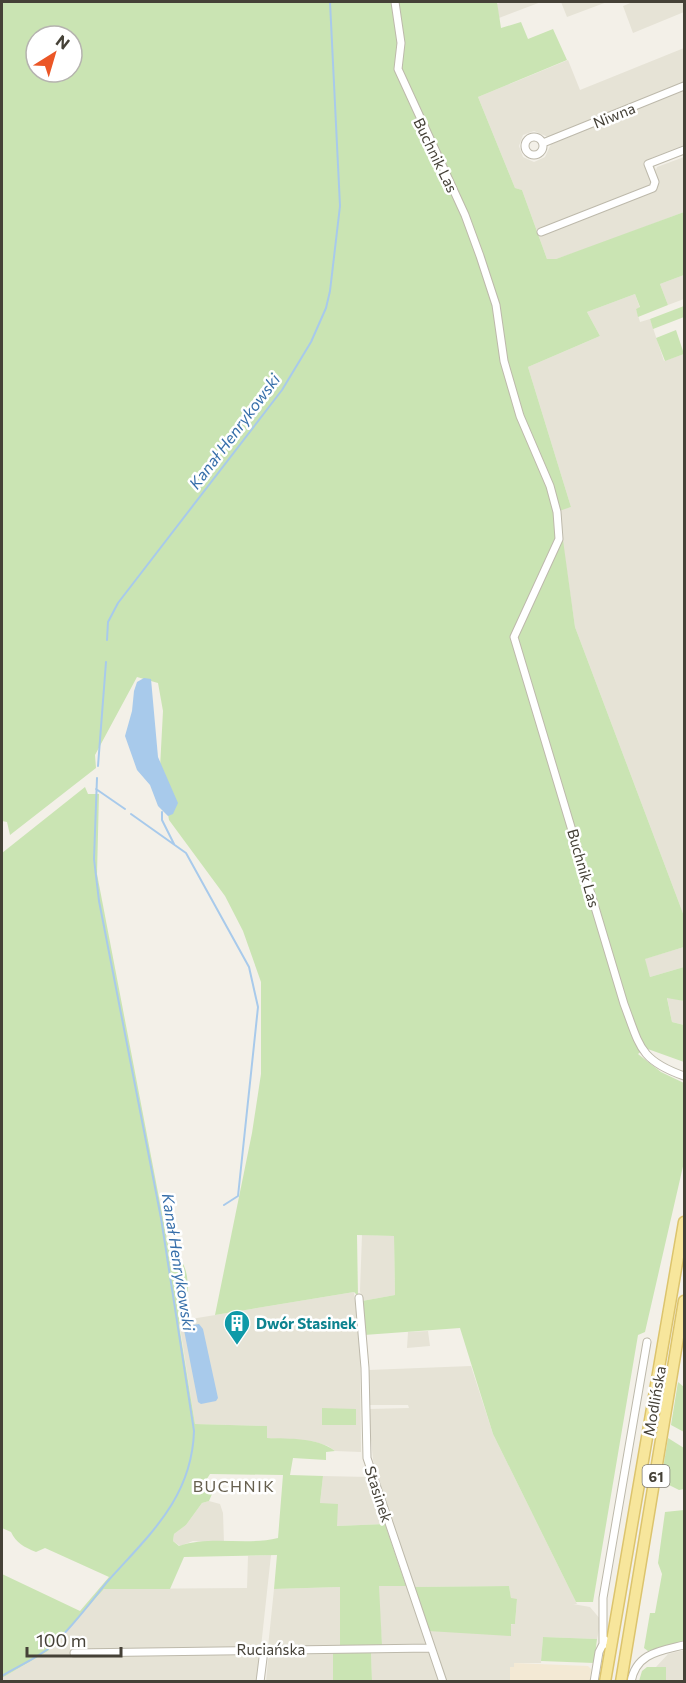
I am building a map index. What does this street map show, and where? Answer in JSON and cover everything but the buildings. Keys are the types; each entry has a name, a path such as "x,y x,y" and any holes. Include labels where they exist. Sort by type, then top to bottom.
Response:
{"main road":[{"name":"Modlińska","path":"605,1682 684,1222"},
{"name":"Modlińska","path":"621,1682 684,1301"}],"street":[{"name":"Buchnik Las","path":"395,2 400,43 398,69 465,215 496,305 504,361 513,393 526,432 550,486 559,528 559,539 514,637 624,1004 647,1058 665,1069 684,1076"},
{"name":"Niwna","path":"543,143 684,86"},
{"path":"541,232 653,188 655,182 648,165 684,150"},
{"name":"Stasinek","path":"359,1298 365,1368 367,1458 443,1682"},
{"path":"603,1645 603,1598 647,1342"},
{"path":"604,1608 619,1601"},
{"name":"Modlińska","path":"594,1682 603,1645 616,1616"},
{"path":"631,1679 637,1663 647,1655 684,1645"},
{"name":"Ruciańska","path":"74,1653 431,1648"},
{"path":"260,1682 264,1650"}],"shaded area":[{"path":"541,2 499,18 497,4"},
{"path":"561,2 607,2 567,17"},
{"path":"633,2 684,2 684,12 633,33 623,6"},
{"path":"684,48 684,82 548,137 534,131 523,135 519,146 523,157 534,162 545,157 551,144 684,90 684,145 651,158 656,170 657,167 684,157 684,212 594,246 556,259 547,259 522,190 515,188 478,97 568,60 580,90"},
{"path":"684,275 684,299 668,305 660,284"},
{"path":"635,294 640,308 636,309 640,322 650,319 664,361 684,354 684,916 575,627 558,510 571,507 528,367 600,336 587,312"},
{"path":"684,947 684,967 650,977 644,959"},
{"path":"667,997 684,1001 684,1025 672,1022"},
{"path":"362,1235 394,1236 395,1295 362,1301 360,1291"},
{"path":"354,1292 360,1351 361,1452 335,1451 312,1441 267,1438 267,1426 195,1424 179,1321"},
{"path":"428,1331 430,1346 407,1348 408,1332"},
{"path":"471,1366 493,1434 577,1604 573,1604 590,1607 601,1620 597,1639 543,1637 541,1663 514,1663 514,1667 510,1667 510,1681 445,1681 428,1631 515,1624 517,1599 511,1599 509,1586 413,1587 373,1460 368,1409 409,1408 408,1405 369,1405 368,1370"},
{"path":"323,1476 369,1477 385,1524 337,1526 320,1503"},
{"path":"209,1501 220,1504 223,1513 224,1543 193,1541 180,1546 173,1541 174,1534 186,1525 202,1503"},
{"path":"271,1555 261,1647 72,1651 70,1656 270,1653 266,1656 263,1681 2,1682 2,1678 48,1651 104,1589 247,1588 248,1556"},
{"path":"378,1586 406,1586 427,1644 382,1645"},
{"path":"340,1587 340,1646 268,1647 274,1589"},
{"path":"684,1650 684,1681 666,1681 666,1667 656,1667 668,1654"},
{"path":"429,1651 440,1681 372,1681 371,1652"},
{"path":"274,1653 333,1653 333,1681 266,1682 268,1659"},
{"path":"514,1663 588,1666 591,1669 590,1681 510,1681 510,1667 514,1667"}],"green space":[{"path":"2,2 497,2 501,28 521,22 528,39 553,29 567,60 478,97 515,188 522,190 547,259 556,259 684,212 684,275 660,284 668,305 638,317 636,309 640,307 635,294 587,312 600,336 528,367 571,507 559,511 575,627 684,916 684,947 645,959 650,977 684,967 684,1001 667,998 672,1022 684,1025 684,1062 645,1048 638,1054 661,1072 684,1083 684,1162 645,1332 638,1335 593,1602 576,1602 493,1434 460,1328 364,1335 362,1301 395,1295 394,1236 357,1235 358,1296 354,1292 215,1315 252,1133 261,1074 261,982 243,931 225,896 169,820 160,768 163,711 158,683 137,677 95,755 96,768 10,835 7,822 2,821"},
{"path":"684,306 684,317 653,329 650,319"},
{"path":"676,330 684,354 665,361 656,338"},
{"path":"85,787 88,794 99,794 97,874 169,1250 183,1263 188,1280 188,1319 180,1321 179,1325 195,1424 267,1426 267,1438 312,1441 335,1451 326,1452 326,1460 293,1458 290,1475 323,1476 320,1503 338,1504 337,1526 385,1524 406,1586 379,1586 382,1645 340,1646 340,1587 274,1589 277,1555 184,1557 170,1589 104,1589 48,1651 2,1678 2,1574 80,1611 109,1577 45,1548 36,1552 18,1542 11,1532 2,1528 2,853","holes":["210,1474 283,1475 278,1538 253,1541 203,1541 179,1546 173,1541 174,1534 186,1525 202,1503 209,1501 212,1494 210,1489 203,1485"]},
{"path":"678,1382 684,1387 684,1432 671,1425"},
{"path":"322,1408 356,1409 356,1425 322,1425"},
{"path":"668,1438 684,1448 684,1489 679,1490 661,1481"},
{"path":"684,1510 684,1641 648,1651 644,1648 650,1613 655,1613 662,1574 658,1563 665,1512"},
{"path":"509,1586 511,1598 517,1599 515,1624 511,1624 511,1636 428,1631 413,1587"},
{"path":"543,1637 597,1639 594,1663 541,1661"},
{"path":"371,1652 372,1681 333,1681 333,1653"},
{"path":"647,1667 666,1667 666,1681 639,1681 642,1671"}],"water":[{"path":"144,678 151,679 158,757 178,803 173,814 168,816 158,806 150,785 137,770 125,736 132,711 134,691 137,682"},
{"path":"199,1324 203,1329 218,1398 216,1401 201,1404 198,1402 184,1330 186,1326"}],"waterway":[{"name":"Kanał Henrykowski","path":"107,640 108,622 118,603 282,390 311,342 326,308 340,206 330,2"},
{"name":"Kanał Henrykowski","path":"98,766 106,662"},
{"name":"Kanał Henrykowski","path":"2,1676 53,1645 166,1514 185,1476 194,1431 161,1218 99,901 94,859 97,778"},
{"path":"96,789 125,809"},
{"path":"162,812 162,820 174,844"},
{"path":"131,814 186,853 249,967 258,1007 238,1196 224,1205"}],"place":[{"name":"Dwór Stasinek","path":"237,1346"}],"district":[{"name":"BUCHNIK","path":"234,1485"}]}
